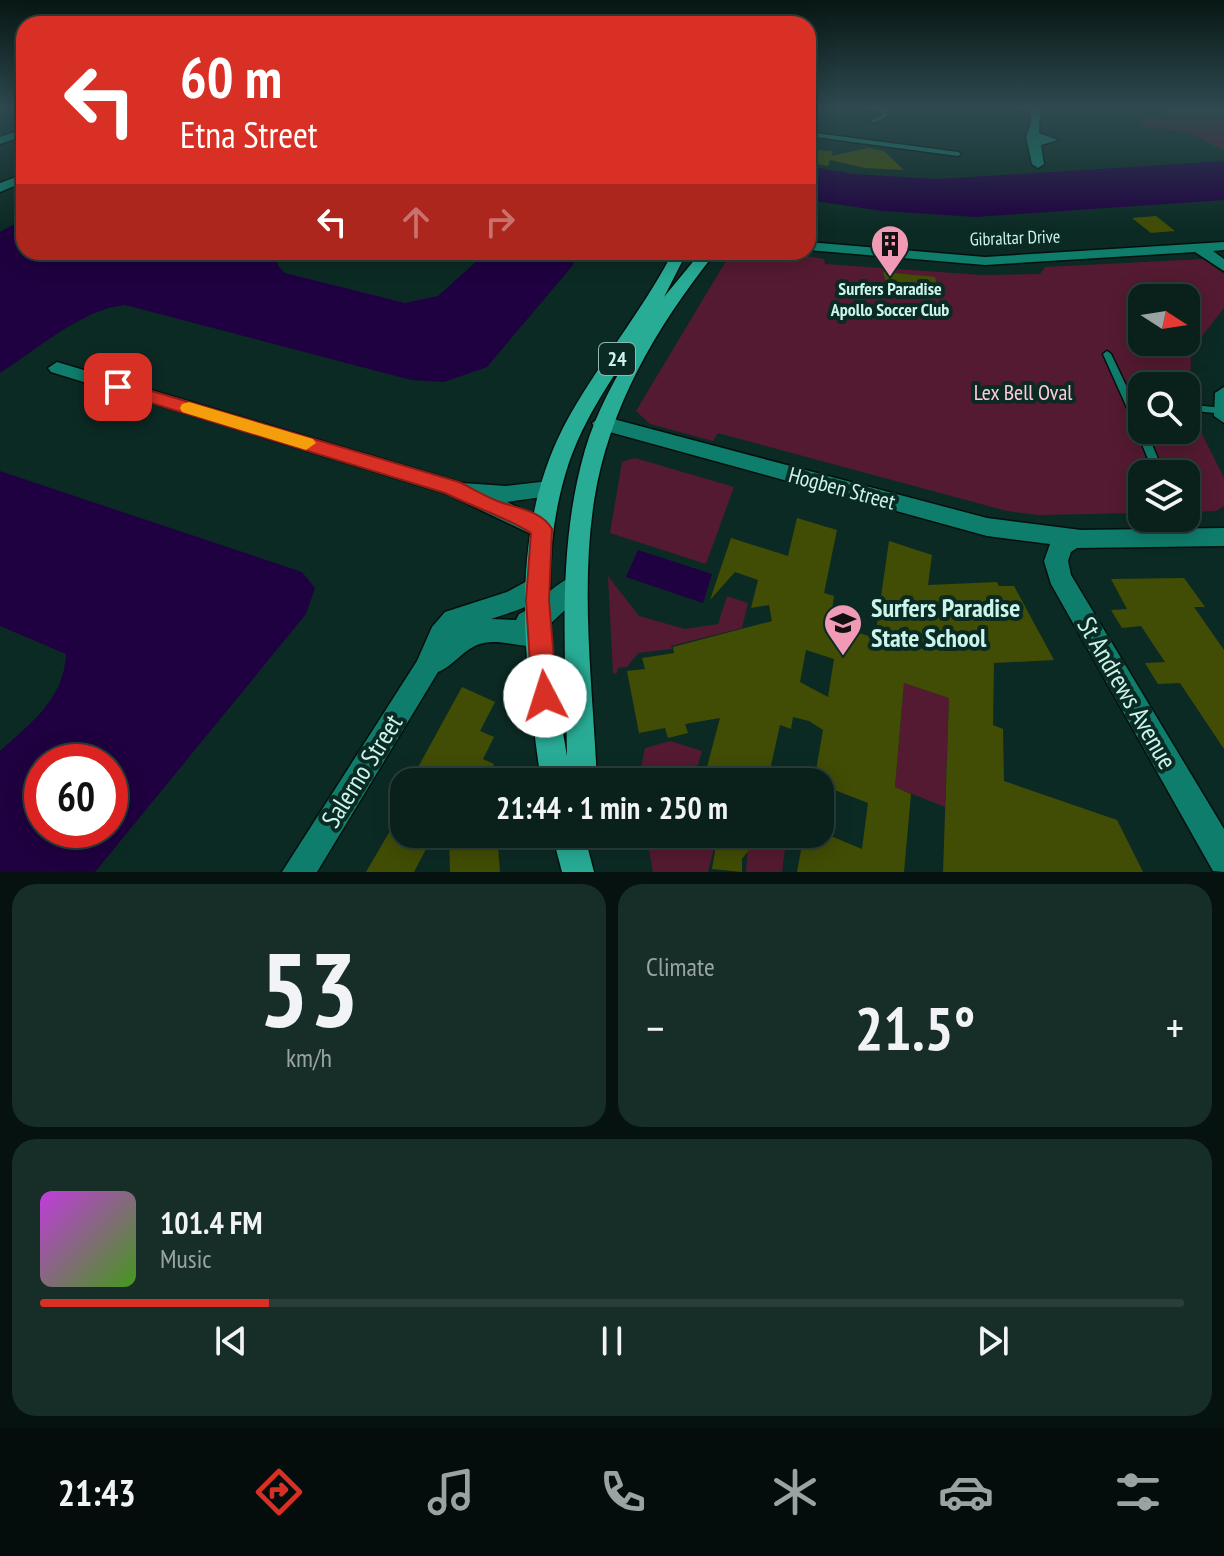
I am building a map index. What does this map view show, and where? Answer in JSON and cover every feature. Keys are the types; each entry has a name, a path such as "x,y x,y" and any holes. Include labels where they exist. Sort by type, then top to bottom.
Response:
{"main road":[{"name":"24","path":"554,768 539,627 538,586 541,529 553,478 574,428 675,260"},
{"name":"24","path":"582,768 575,585 577,536 593,450 622,380 662,312 701,260"},
{"path":"572,848 580,872"},
{"path":"580,872 581,848"}],"street":[{"name":"Gibraltar Drive","path":"816,247 985,261 1224,246"},
{"path":"1199,248 1224,266"},
{"path":"57,368 452,487 497,509 515,513 541,529"},
{"name":"Hogben Street","path":"602,423 1009,532 1086,538 1224,537"},
{"path":"452,487 506,494 553,478"},
{"name":"St Andrews Avenue","path":"1086,538 1069,540 1058,549 1056,561 1060,577 1224,860"},
{"path":"539,627 575,585"},
{"name":"Salerno Street","path":"298,872 426,670 441,635 454,620 514,600 538,586"},
{"name":"Salerno Street","path":"426,670 455,641 481,629 539,627"}],"lane":[{"path":"918,149 958,154"},
{"path":"1107,354 1128,399"},
{"path":"1200,407 1223,407"}],"green space":[{"name":"Lex Bell Oval","path":"816,258 824,259 825,264 982,275 1040,274 1045,267 1203,259 1224,274 1224,308 1200,339 1200,284 1128,284 1128,356 1191,356 1190,372 1128,372 1128,444 1200,444 1200,430 1224,478 1224,506 1216,511 1200,512 1200,460 1128,460 1128,513 1038,515 1007,511 718,433 713,441 650,424 636,411 727,260"},
{"path":"635,458 734,487 706,564 610,533 622,462"},
{"path":"608,576 639,616 685,629 718,624 727,596 748,603 742,628 671,646 672,649 638,653 627,667 618,668 617,673 613,674"},
{"path":"904,683 949,698 945,807 895,787"},
{"path":"670,741 702,751 697,768 641,768 645,748"},
{"path":"649,848 714,848 708,872 653,872"},
{"path":"748,848 785,848 782,872 746,872"}],"shaded area":[{"path":"1224,161 1224,200 976,217 883,211 816,201 816,167 853,174 939,179"},
{"path":"16,223 16,260 277,260 285,273 405,303 438,296 478,260 574,260 487,367 444,382 411,380 125,305 108,308 76,322 0,373 0,232"},
{"path":"0,471 302,572 315,588 306,614 128,832 128,744 24,744 24,848 115,848 95,872 0,872 0,751 44,709 59,684 66,654 0,626"},
{"path":"638,550 712,574 703,603 626,577"}],"building":[{"path":"865,149 884,151 904,170 865,168 830,160 828,166 816,164 819,150 833,151 831,156"},
{"path":"1156,216 1175,231 1151,233 1132,218"},
{"path":"883,272 935,277 938,291 887,286"},
{"path":"797,518 837,530 824,593 834,596 830,624 875,638 889,541 932,555 928,585 997,582 999,586 1014,586 1054,660 994,663 993,725 1003,729 1004,781 1117,820 1143,872 943,872 949,698 904,683 895,787 911,794 904,872 797,872 801,848 834,848 834,837 862,849 868,803 834,790 834,768 816,768 823,730 809,721 793,717 791,729 780,725 770,768 707,768 720,718 685,724 688,733 668,738 665,728 639,733 627,671 645,669 642,658 674,653 673,647 772,621 769,605 751,608 758,580 735,572 710,600 731,538 788,556","holes":["806,650 834,659 828,697 800,682"]},
{"path":"1184,578 1205,607 1194,607 1224,650 1224,749 1180,683 1158,684 1145,663 1165,662 1141,626 1122,628 1111,610 1127,609 1111,579"},
{"path":"462,687 495,702 480,731 494,737 483,759 494,764 492,768 418,768"},
{"path":"390,831 390,848 427,848 414,872 366,872"},
{"path":"449,848 498,848 500,872 450,872"},
{"path":"716,848 750,848 742,859 742,872 712,869"}],"slow traffic":[{"path":"189,408 306,443"}],"place":[{"name":"Surfers Paradise Apollo Soccer Club","path":"890,278"},
{"name":"Surfers Paradise State School","path":"843,657"}],"route":[{"path":"118,387 452,487 497,509 515,513 541,529 537,568 545,696"}]}
